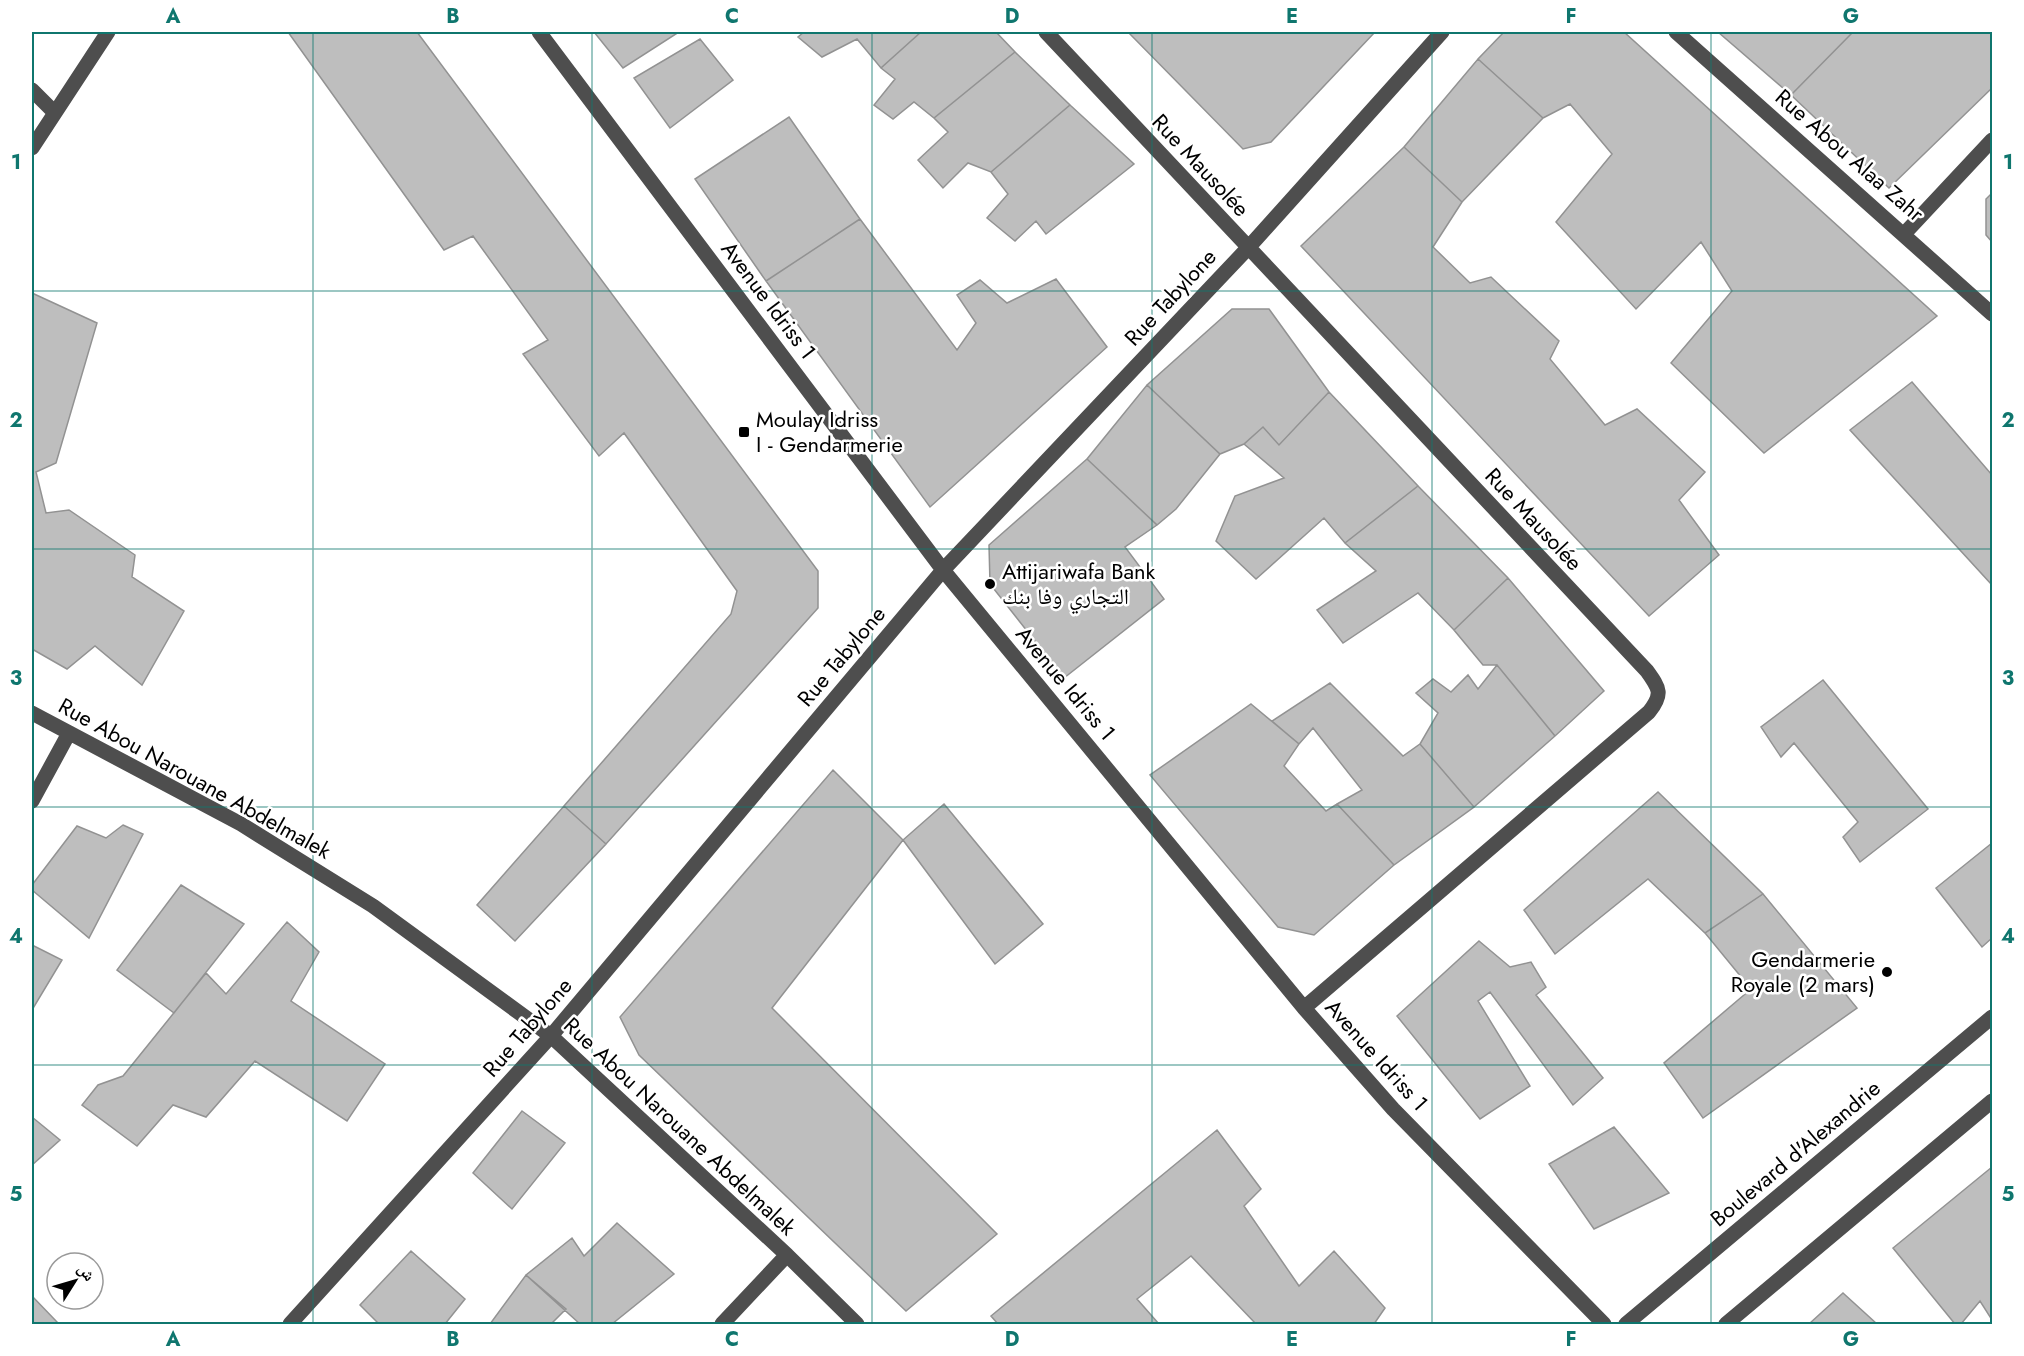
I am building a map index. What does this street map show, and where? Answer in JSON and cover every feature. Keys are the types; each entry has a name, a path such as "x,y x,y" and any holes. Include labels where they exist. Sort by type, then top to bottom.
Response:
{"street":[{"path":"32,148 108,32"},
{"name":"Avenue Idriss 1","path":"539,32 943,570 1304,1008 1393,1109 1604,1324"},
{"name":"Rue Mausolée","path":"1046,32 1647,671 1658,689 1658,700 1648,712 1304,1008"},
{"name":"Rue Tabylone","path":"290,1324 551,1036 943,570 1248,248 1443,32"},
{"name":"Rue Abou Alaa Zahr","path":"1676,32 1905,233 1992,314"},
{"path":"32,90 54,112"},
{"path":"1905,233 1992,140"},
{"name":"Rue Abou Narouane Abdelmalek","path":"32,713 241,824 373,906 551,1036 787,1254 857,1324"},
{"path":"32,801 69,733"},
{"name":"Boulevard d'Alexandrie","path":"1626,1324 1992,1017"},
{"path":"1726,1324 1992,1101"},
{"path":"722,1324 787,1254"}],"building":[{"path":"288,32 417,32 818,571 818,608 606,844 564,806 731,614 737,591 624,433 599,456 523,354 548,340 473,236 444,250"},
{"path":"594,32 679,32 623,68"},
{"path":"804,32 921,32 881,68 857,39 822,57 798,37"},
{"path":"921,32 996,32 1015,52 934,118 914,102 893,119 874,105 895,79 881,68"},
{"path":"1128,32 1375,32 1271,142 1243,149"},
{"path":"1504,32 1624,32 1937,316 1764,453 1671,363 1732,291 1701,242 1636,309 1556,222 1612,154 1570,104 1543,118 1478,59"},
{"path":"1718,32 1853,32 1791,95"},
{"path":"1853,32 1992,32 1992,88 1889,188 1791,95"},
{"path":"700,39 733,80 670,128 634,78"},
{"path":"1015,52 1070,105 991,172 968,163 943,188 918,160 948,132 934,118"},
{"path":"1478,59 1543,118 1462,202 1404,147"},
{"path":"1070,105 1134,164 1046,234 1036,221 1015,241 987,218 1008,194 991,172"},
{"path":"789,117 860,219 766,281 695,179"},
{"path":"1404,147 1462,202 1433,247 1470,283 1491,277 1559,341 1550,359 1605,425 1637,409 1705,472 1679,500 1719,555 1649,616 1301,246"},
{"path":"1992,193 1992,242 1986,235 1986,199"},
{"path":"860,219 957,350 976,323 957,295 980,280 1007,303 1056,279 1107,347 930,507 766,281"},
{"path":"32,293 97,323 56,463 36,472 46,513 69,510 135,555 132,577 184,611 142,685 95,646 67,669 32,649"},
{"path":"1232,309 1269,309 1329,392 1279,445 1263,427 1244,444 1220,454 1147,385"},
{"path":"1912,382 1992,475 1992,585 1850,430"},
{"path":"1147,385 1220,454 1176,509 1157,525 1087,459"},
{"path":"1329,392 1418,486 1345,543 1324,518 1256,579 1216,541 1235,496 1284,478 1244,444 1263,427 1279,445"},
{"path":"1087,459 1157,525 1125,547 1164,599 1064,678 990,584 989,545"},
{"path":"1418,486 1508,578 1454,630 1418,593 1343,643 1317,610 1376,571 1345,543"},
{"path":"1508,578 1604,691 1555,736 1497,665 1483,665 1454,630"},
{"path":"1497,665 1555,736 1474,807 1420,744 1438,713 1416,693 1433,679 1451,692 1468,675 1478,689"},
{"path":"1823,680 1928,809 1860,862 1843,837 1858,822 1794,743 1781,757 1761,727"},
{"path":"1330,683 1403,756 1420,744 1474,807 1394,865 1337,804 1362,790 1313,728 1299,744 1272,721"},
{"path":"1251,704 1299,744 1284,766 1326,811 1337,804 1394,865 1314,935 1278,927 1150,775"},
{"path":"833,770 903,840 772,1008 997,1234 906,1311 639,1055 620,1017"},
{"path":"1658,792 1763,894 1705,933 1648,879 1555,954 1524,910"},
{"path":"944,804 1043,924 995,964 903,840"},
{"path":"564,806 606,844 515,941 477,905"},
{"path":"123,825 143,834 89,938 32,890 32,885 77,826 106,838"},
{"path":"1992,843 1992,938 1982,947 1936,888"},
{"path":"181,885 244,924 174,1013 117,970"},
{"path":"1763,894 1857,1008 1703,1118 1664,1063 1751,989 1705,933"},
{"path":"287,922 319,952 291,1001 385,1064 347,1121 255,1061 206,1117 173,1105 137,1146 82,1105 98,1085 123,1076 206,973 226,994"},
{"path":"1479,941 1510,967 1531,962 1546,987 1536,995 1603,1078 1573,1105 1490,992 1478,1001 1530,1086 1480,1119 1397,1016"},
{"path":"32,945 62,960 32,1010"},
{"path":"522,1111 565,1143 512,1209 473,1173"},
{"path":"32,1117 60,1140 32,1165"},
{"path":"1614,1127 1669,1193 1594,1229 1549,1164"},
{"path":"1217,1130 1261,1189 1244,1206 1299,1286 1334,1251 1385,1308 1374,1324 1256,1324 1191,1256 1137,1299 1159,1324 998,1324 991,1316"},
{"path":"1992,1167 1992,1320 1980,1301 1961,1324 1955,1324 1893,1248"},
{"path":"617,1223 674,1274 612,1324 580,1324 526,1275 572,1238 584,1256"},
{"path":"411,1251 465,1299 445,1324 379,1324 360,1305"},
{"path":"526,1275 566,1309 551,1324 490,1324"},
{"path":"1843,1293 1877,1324 1809,1324"},
{"path":"32,1296 58,1323 32,1324"}],"place":[{"name":"Moulay Idriss I - Gendarmerie","path":"744,432"},
{"name":"Attijariwafa Bank التجاري وفا بنك","path":"990,584"},
{"name":"Gendarmerie Royale (2 mars)","path":"1887,972"}]}
